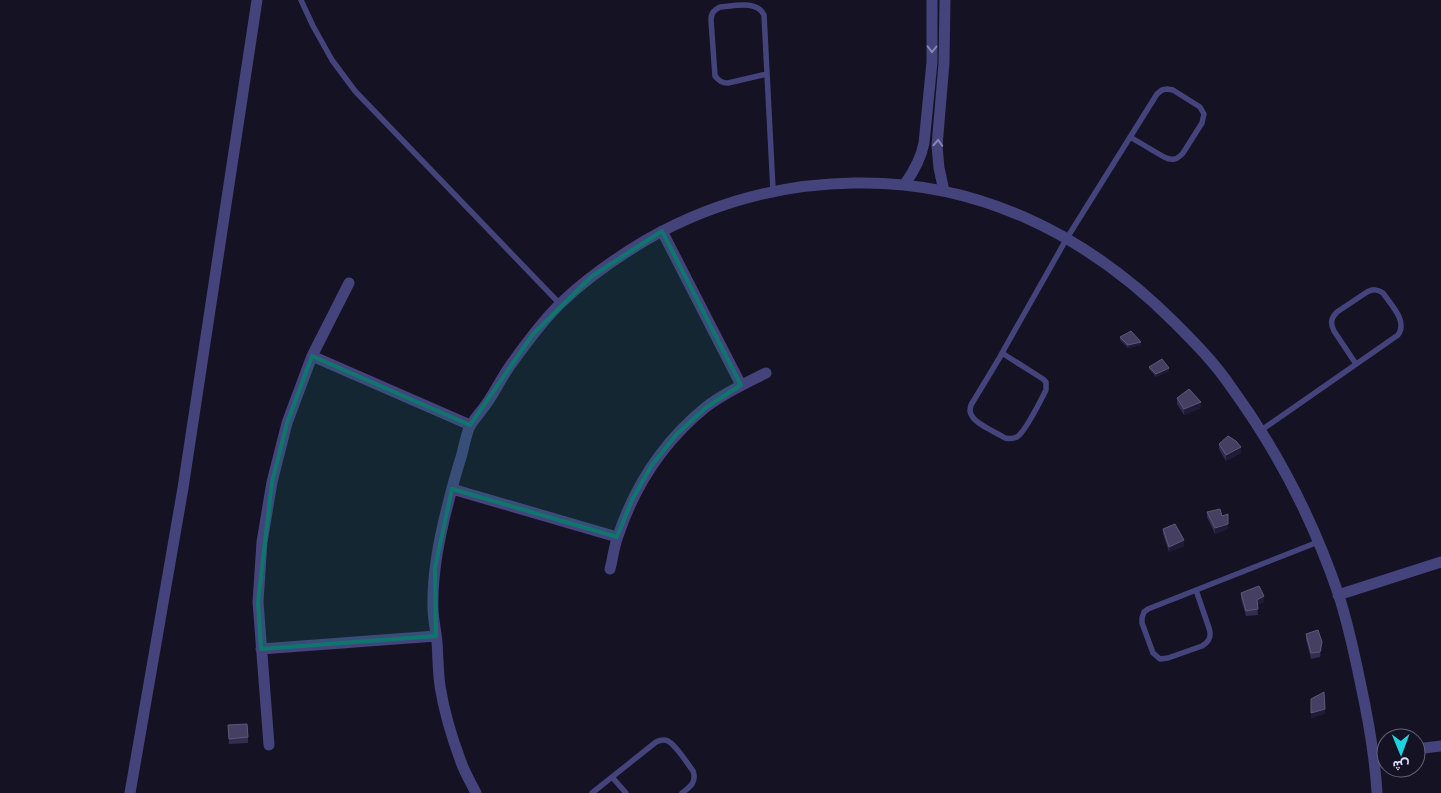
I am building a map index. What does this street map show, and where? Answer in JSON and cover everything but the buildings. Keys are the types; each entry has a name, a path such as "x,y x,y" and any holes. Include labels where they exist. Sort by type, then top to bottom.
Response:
{"street":[{"path":"130,793 182,488 257,0"},
{"path":"905,184 922,154 932,62 932,0"},
{"path":"944,190 937,157 944,63 945,0"},
{"path":"927,115 940,116"},
{"path":"474,792 462,766 440,689 433,609 435,568 442,528 470,425 488,402 533,334 560,304 592,276 626,252 662,231 698,214 773,190 839,183 872,182 905,184 944,190 1028,218 1067,238 1113,268 1156,304 1195,343 1230,385 1282,466 1318,542 1338,595 1350,634 1367,713 1374,753 1376,793"},
{"path":"662,231 741,385"},
{"path":"269,745 258,602 262,542 271,490 287,423 312,356 349,282"},
{"path":"312,356 470,425"},
{"path":"610,569 617,537 632,500 652,465 677,434 707,407 741,385 766,373"},
{"path":"452,489 617,537"},
{"path":"1338,595 1441,562"},
{"path":"261,649 436,636"},
{"path":"1426,748 1441,746"}],"lane":[{"path":"301,0 332,60 355,91 560,304"},
{"path":"767,74 728,83 718,80 715,76 711,20 711,16 716,9 720,7 752,5 762,10 764,15 773,190"},
{"path":"1002,353 1043,379 1046,386 1046,390 1021,432 1010,439 1005,438 971,416 971,404 1067,238 1157,94 1162,90 1173,90 1200,107 1204,114 1202,123 1183,153 1174,160 1169,160 1130,138"},
{"path":"1260,431 1398,335 1401,330 1401,320 1383,293 1375,289 1367,292 1337,312 1331,320 1334,331 1356,364"},
{"path":"1196,590 1210,628 1210,639 1202,646 1160,659 1153,653 1142,623 1144,612 1148,609 1196,590 1318,542"},
{"path":"592,793 661,740 672,744 695,775 693,784 682,793"},
{"path":"612,777 626,793"}],"highlighted area":[{"path":"662,231 741,385 707,407 677,434 652,465 632,500 617,537 452,489 435,568 436,636 261,649 258,602 272,482 287,423 312,356 470,425 533,334 592,276"}]}
